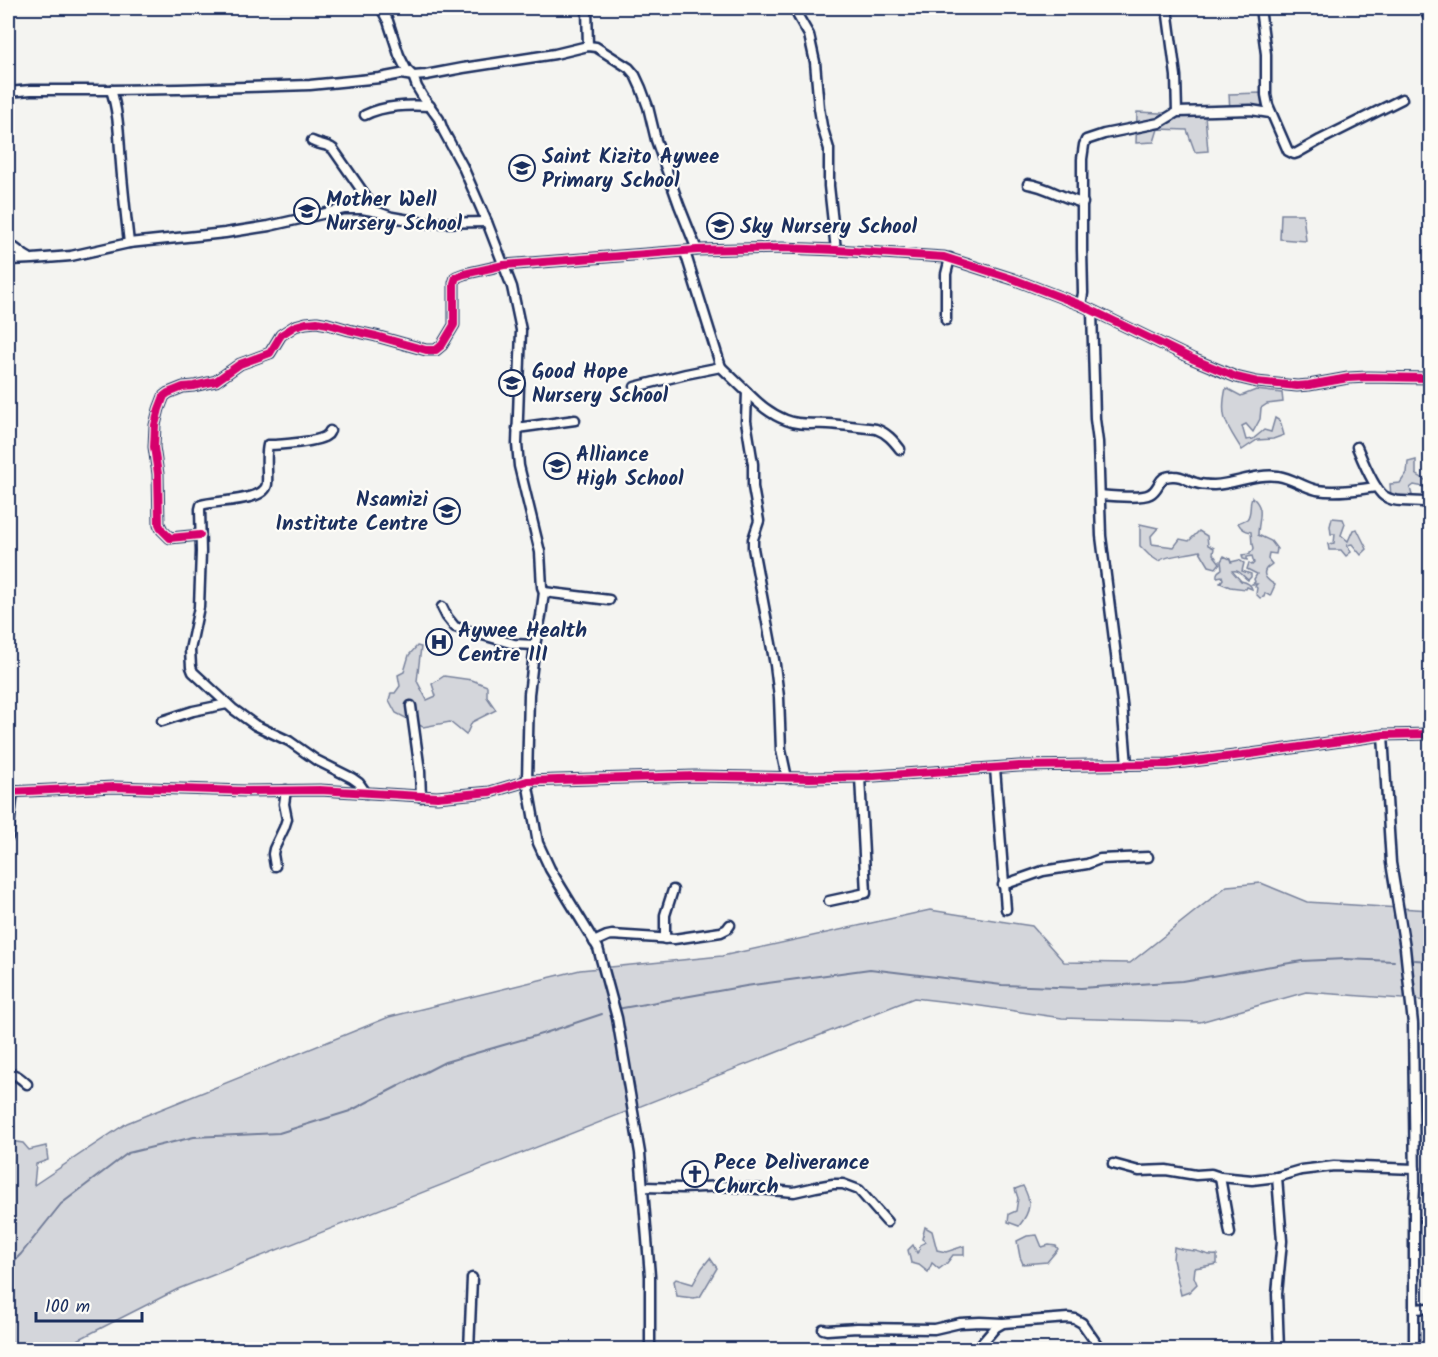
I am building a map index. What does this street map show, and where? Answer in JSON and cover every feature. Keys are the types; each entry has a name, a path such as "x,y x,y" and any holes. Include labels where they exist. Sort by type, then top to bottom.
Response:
{"street":[{"path":"381,8 388,21 399,55 439,119 487,222 512,287 521,330 517,444 519,466 540,552 544,592 529,694 527,781 538,843 601,957 619,1028 639,1140 650,1276 650,1350"},
{"path":"587,8 588,46"},
{"path":"795,8 809,35 815,62 819,108 829,149 829,186 836,249"},
{"path":"1167,8 1176,76 1177,112"},
{"path":"1260,8 1266,54 1266,95 1270,113 1288,151 1294,154 1402,99"},
{"path":"8,92 310,86 401,74 413,76 555,54 588,46 601,49 629,68 635,75 648,107 656,140 679,206 697,250"},
{"path":"111,90 114,97 119,138 129,243"},
{"path":"365,114 380,108 430,105"},
{"path":"1081,305 1083,292 1082,159 1086,140 1159,123 1177,112 1251,110 1270,113"},
{"path":"312,141 333,148 374,211"},
{"path":"1028,184 1040,186 1083,202"},
{"path":"8,260 75,255 129,243 225,233 269,226 344,209 374,211 392,217 428,223 487,222"},
{"path":"8,243 33,259"},
{"path":"200,535 170,538 159,524 160,498 154,438 159,409 164,396 183,387 213,382 240,364 270,353 281,335 295,326 306,323 328,324 436,351 453,325 456,277 504,265 697,250 836,249 950,258 1081,305 1236,377 1257,382 1297,386 1348,378 1431,378"},
{"path":"685,252 721,367 761,406 776,416 796,423 876,429 890,437 900,448"},
{"path":"946,320 946,274 950,258"},
{"path":"1092,311 1101,536 1128,765"},
{"path":"634,387 721,367"},
{"path":"747,392 746,421 759,521 753,539 753,548 775,665 781,750 787,778"},
{"path":"517,428 575,420"},
{"path":"330,431 324,437 268,445 265,490 252,496 201,505 199,607 190,650 191,667 193,672 227,704 260,729 289,741 316,760 357,780 366,794"},
{"path":"1357,447 1376,487 1383,495 1402,501 1431,503"},
{"path":"1100,495 1133,497 1148,495 1154,491 1161,480 1171,476 1183,477 1202,485 1217,485 1275,475 1287,477 1316,490 1376,487"},
{"path":"544,592 609,600"},
{"path":"442,607 455,627 514,644 535,645"},
{"path":"162,721 193,711 227,704"},
{"path":"411,706 420,771 421,797"},
{"path":"8,837 10,792 114,787 320,790 446,797 490,792 527,781 639,777 861,777 1019,766 1168,764 1383,735 1431,734"},
{"path":"1383,735 1391,863 1405,948 1413,1024 1414,1350"},
{"path":"995,768 1006,909"},
{"path":"829,901 866,893 861,777"},
{"path":"275,866 274,849 287,819 284,804 286,790"},
{"path":"1004,885 1043,871 1084,865 1100,859 1148,857"},
{"path":"665,939 665,915 673,890"},
{"path":"594,942 612,935 674,939 720,932 730,925"},
{"path":"8,1074 17,1076 27,1084"},
{"path":"1113,1164 1139,1171 1166,1170 1252,1180 1334,1166 1415,1169"},
{"path":"1220,1177 1230,1233"},
{"path":"1277,1177 1282,1241 1277,1294 1278,1350"},
{"path":"643,1187 723,1186 794,1192 843,1184 859,1190 887,1222"},
{"path":"469,1350 472,1278"},
{"path":"1414,1309 1431,1308"},
{"path":"823,1329 934,1329 960,1323 1075,1319 1082,1323 1101,1350"},
{"path":"976,1350 996,1327 1003,1323"}],"shaded area":[{"path":"1261,93 1262,109 1230,111 1229,94"},
{"path":"1137,112 1205,115 1208,151 1195,152 1187,130 1158,129 1154,142 1136,143"},
{"path":"1281,214 1303,214 1306,241 1280,239"},
{"path":"1226,388 1241,396 1256,390 1282,393 1283,402 1267,404 1261,408 1260,419 1253,432 1246,424 1242,426 1246,440 1253,439 1264,430 1271,432 1275,418 1280,421 1284,435 1273,439 1257,440 1242,450 1228,428 1224,415"},
{"path":"1416,460 1416,474 1428,482 1424,487 1414,485 1410,488 1412,495 1402,501 1391,497 1390,484 1400,483 1407,473 1408,462"},
{"path":"1252,497 1260,510 1258,535 1271,541 1277,549 1276,554 1269,553 1268,559 1272,564 1266,568 1265,572 1267,578 1275,585 1270,596 1265,593 1264,597 1260,598 1256,594 1257,584 1252,584 1257,574 1247,569 1249,563 1252,565 1254,563 1252,556 1247,557 1247,560 1243,559 1242,555 1253,551 1251,532 1240,527 1238,523 1249,517"},
{"path":"1332,518 1343,519 1345,524 1341,535 1348,541 1353,530 1357,529 1367,549 1361,555 1352,544 1347,545 1351,552 1346,556 1341,550 1329,550 1328,544 1334,543 1335,534 1331,534"},
{"path":"1140,524 1158,528 1151,536 1152,544 1174,547 1180,539 1189,541 1199,531 1207,536 1208,545 1214,548 1213,554 1220,563 1216,568 1209,566 1200,551 1158,561 1140,546"},
{"path":"1224,556 1231,562 1239,560 1244,563 1242,571 1251,574 1248,580 1239,572 1232,571 1252,589 1230,587 1220,583 1222,576 1217,577 1217,574 1222,569 1221,561"},
{"path":"417,646 421,647 417,681 427,700 436,696 432,684 444,676 472,680 487,686 487,697 496,710 472,722 466,735 450,722 423,727 396,713 389,700 391,693 395,693 400,686 398,675 404,672 409,655"},
{"path":"1261,883 1307,902 1430,910 1430,1001 1306,992 1200,1022 1062,1018 914,998 178,1289 60,1349 8,1349 8,1134 10,1141 23,1143 29,1150 46,1146 48,1160 36,1164 34,1185 127,1123 389,1017 580,970 722,956 930,910 1032,926 1064,962 1130,963 1227,886"},
{"path":"1023,1186 1029,1206 1019,1226 1008,1222 1009,1214 1016,1211 1018,1198 1015,1189"},
{"path":"925,1227 932,1231 937,1250 946,1252 964,1246 964,1255 953,1255 939,1269 932,1263 928,1272 919,1265 911,1263 908,1250 913,1245 917,1253 919,1252 920,1245 926,1242 922,1239"},
{"path":"1037,1235 1042,1247 1049,1245 1056,1246 1058,1249 1047,1262 1023,1264 1017,1241 1027,1236"},
{"path":"1174,1247 1217,1255 1217,1264 1195,1268 1194,1277 1197,1284 1189,1292 1181,1295 1173,1260"},
{"path":"710,1258 717,1268 700,1297 677,1296 674,1281 676,1279 693,1284"}],"waterway":[{"path":"617,1009 746,986 870,969 1002,985 1081,988 1182,981 1302,961 1345,959 1394,961"},
{"path":"1415,960 1430,961"},
{"path":"8,1267 61,1204 128,1153 194,1137 279,1133 350,1111 445,1062 602,1014"}],"railway":[{"path":"1419,8 1430,30"}],"cycle path":[{"path":"200,535 170,538 159,524 158,474 154,447 155,425 164,396 183,387 216,381 240,364 270,353 281,335 295,326 306,323 328,324 426,350 436,350 442,345 454,325 456,277 504,265 697,250 782,248 944,257 1013,279 1081,305 1236,377 1257,382 1297,386 1348,378 1430,378"},
{"path":"8,792 114,787 246,791 320,790 437,797 490,792 527,781 695,776 860,777 1019,766 1168,764 1383,735 1430,734"}],"place":[{"name":"Saint Kizito Aywee Primary School","path":"522,168"},
{"name":"Mother Well Nursery School","path":"307,211"},
{"name":"Sky Nursery School","path":"720,226"},
{"name":"Good Hope Nursery School","path":"512,383"},
{"name":"Alliance High School","path":"557,466"},
{"name":"Nsamizi Institute Centre","path":"447,511"},
{"name":"Aywee Health Centre III","path":"439,642"},
{"name":"Pece Deliverance Church","path":"695,1174"}]}
